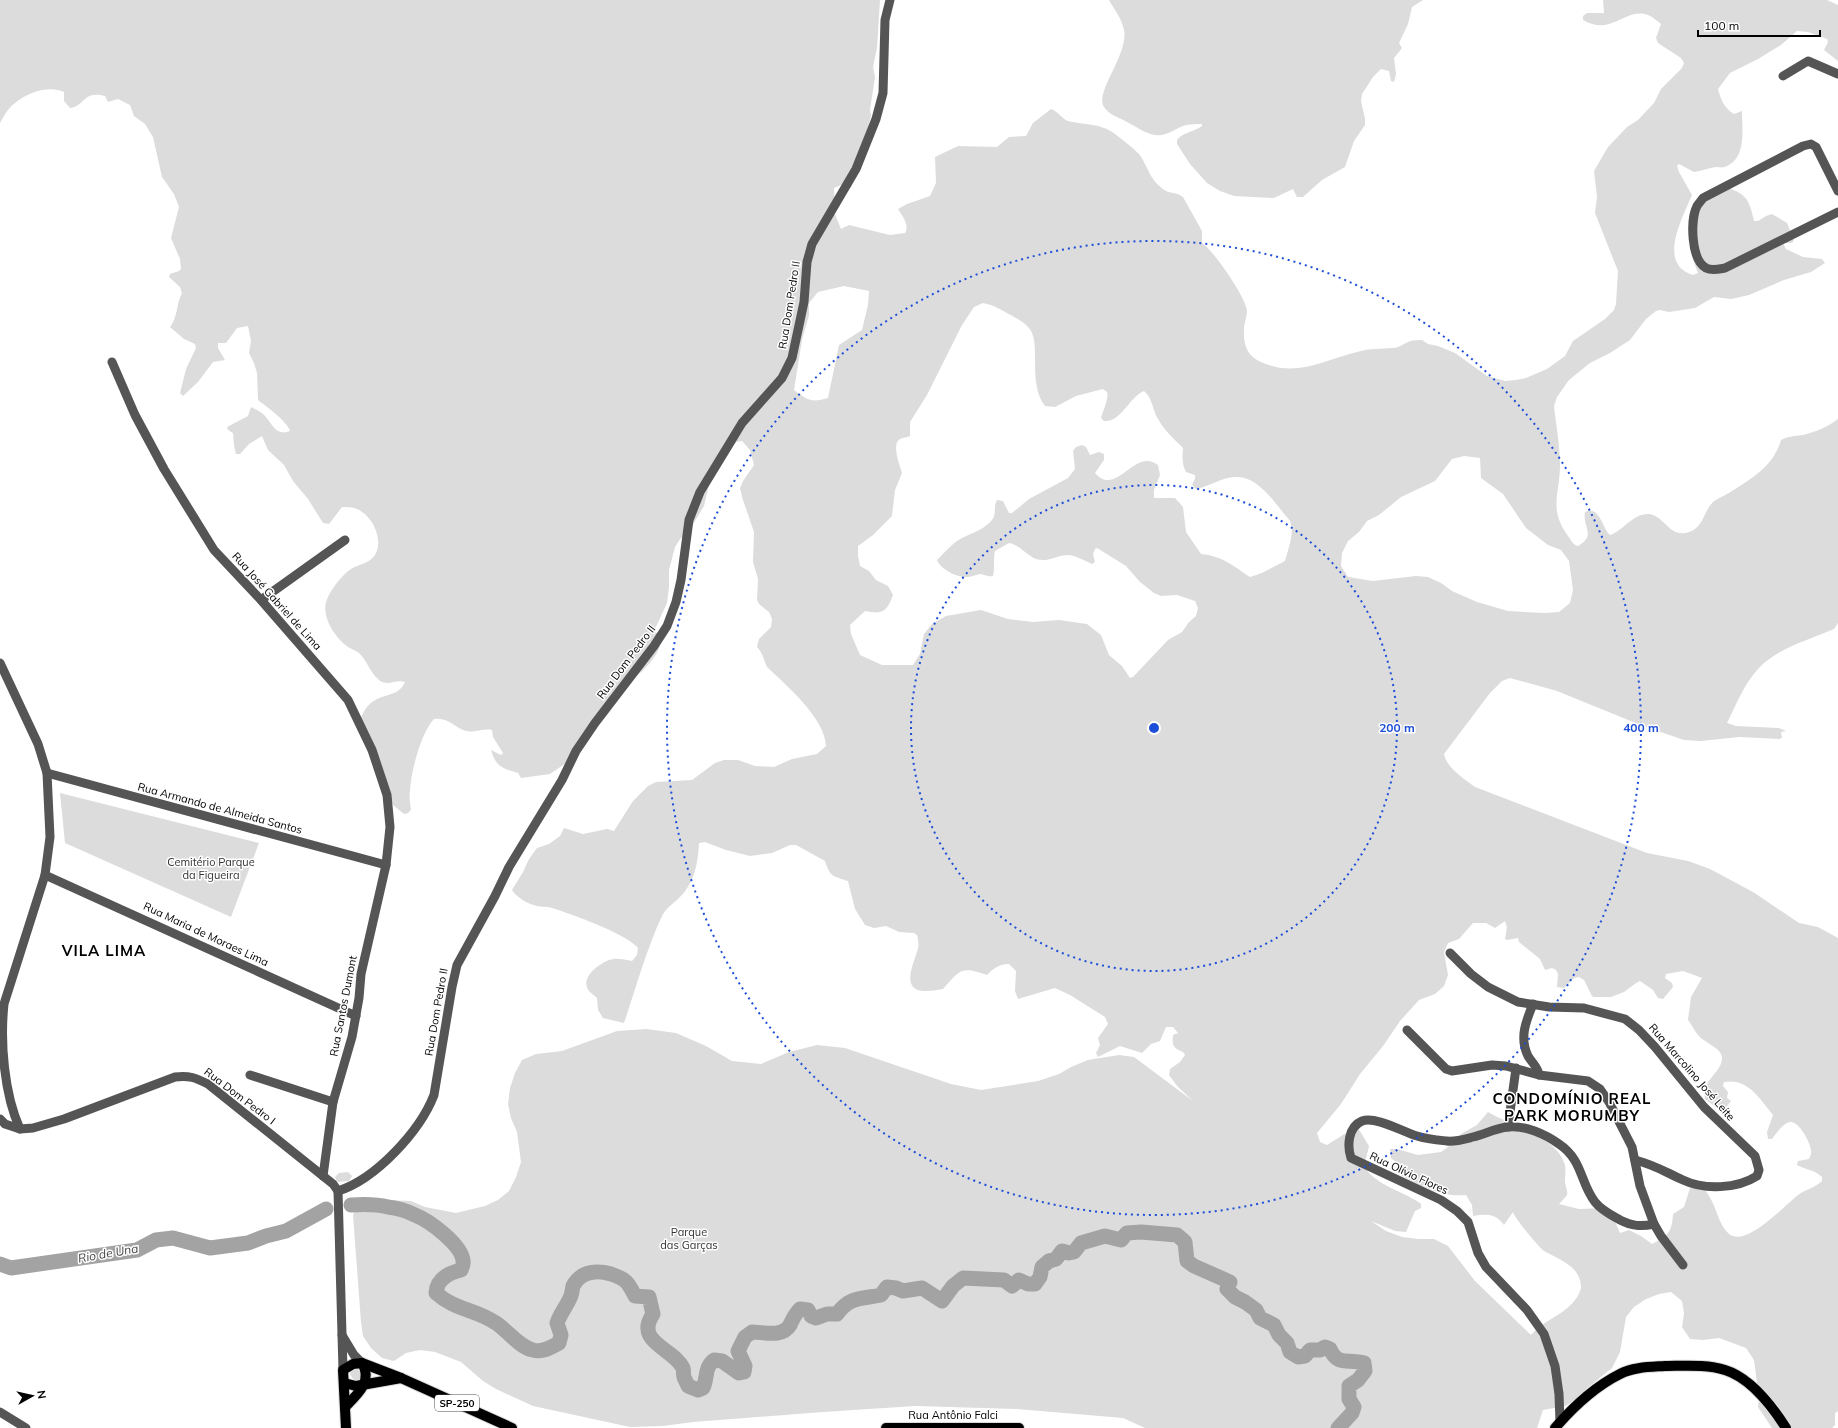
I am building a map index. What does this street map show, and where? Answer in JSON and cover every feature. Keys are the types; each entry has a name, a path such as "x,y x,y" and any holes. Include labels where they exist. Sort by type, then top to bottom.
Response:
{"main road":[{"path":"345,1407 360,1391 367,1377 366,1370 362,1363 352,1364 343,1370 346,1428"},
{"name":"SP-250","path":"362,1363 401,1378 512,1428"},
{"path":"1557,1425 1596,1388 1621,1373 1641,1368 1674,1366 1703,1367 1725,1370 1740,1378 1755,1389 1778,1415 1786,1428"},
{"path":"344,1383 356,1386 401,1378"},
{"name":"Rua Antônio Falci","path":"886,1428 1019,1428"}],"street":[{"name":"Rua Dom Pedro II","path":"338,1191 350,1188 386,1161 408,1138 429,1108 434,1095 457,965 495,896 509,867 562,780 576,751 595,723 654,646 667,626 676,602 681,580 689,520 700,492 742,423 782,378 792,358 804,302 807,262 812,244 856,169 876,119 883,92 885,20 890,0"},
{"path":"1783,76 1808,61 1838,74"},
{"path":"1838,191 1816,147 1810,144 1803,146 1703,198 1697,207 1693,226 1693,244 1698,262 1706,269 1715,270 1734,264 1838,212"},
{"name":"Rua José Gabriel de Lima","path":"112,362 135,415 160,462 214,550 261,600 348,700 372,750 387,795 390,827 386,865"},
{"path":"261,600 346,540"},
{"path":"0,663 38,744 47,773 50,837 45,875 17,961 2,1017 3,1062 10,1104 20,1129"},
{"name":"Rua Armando de Almeida Santos","path":"47,773 386,865"},
{"name":"Rua Santos Dumont","path":"323,1176 333,1102 341,1080 356,1016 364,958 386,865"},
{"name":"Rua Maria de Moraes Lima","path":"45,875 356,1016"},
{"name":"Rua Marcolino José Leite","path":"1450,953 1471,974 1488,987 1518,1002 1549,1007 1584,1008 1625,1018 1655,1047 1704,1107 1755,1156 1759,1170 1757,1176 1742,1183 1708,1186 1684,1181 1654,1165 1635,1160"},
{"path":"1533,1004 1525,1023 1523,1035 1528,1056 1538,1069 1539,1074"},
{"path":"1407,1030 1446,1069 1460,1070 1492,1065 1516,1068 1539,1074 1588,1081 1600,1089 1610,1102 1632,1147 1640,1186 1654,1224 1661,1236 1683,1265"},
{"path":"1516,1068 1508,1127 1531,1130 1560,1144 1572,1156 1580,1168 1595,1202 1603,1210 1633,1226 1654,1224"},
{"name":"Rua Dom Pedro I","path":"20,1129 33,1128 64,1119 175,1077 185,1075 194,1076 208,1084 333,1184 338,1191"},
{"path":"250,1075 333,1102"},
{"path":"0,1119 5,1124 20,1129"},
{"name":"Rua Olívio Flores","path":"1508,1127 1464,1139 1449,1141 1419,1137 1371,1120 1362,1121 1352,1130 1348,1144 1351,1158 1441,1200 1457,1211 1468,1222 1478,1253 1486,1267 1527,1310 1544,1334 1555,1366 1559,1394 1557,1425"},
{"path":"338,1191 343,1370"},
{"path":"342,1334 350,1350 362,1363"},
{"path":"0,1412 26,1428"}],"green space":[{"name":"Parque das Garças","path":"0,0 880,0 877,48 873,67 875,77 870,110 871,116 851,188 841,185 834,188 835,214 841,229 849,225 890,235 905,233 907,227 898,209 907,204 930,196 936,183 935,157 958,146 997,147 1009,137 1026,136 1033,123 1051,109 1056,111 1068,121 1098,126 1110,130 1139,154 1158,185 1165,191 1178,194 1183,197 1202,231 1202,243 1214,255 1241,295 1247,311 1244,327 1246,348 1252,357 1262,363 1280,368 1302,368 1362,351 1395,348 1410,341 1422,340 1428,344 1438,346 1455,353 1487,376 1505,381 1526,378 1547,369 1565,356 1573,341 1605,319 1614,310 1616,304 1618,271 1595,213 1597,197 1594,171 1608,147 1627,127 1638,120 1654,103 1661,89 1682,68 1684,63 1681,58 1658,43 1656,38 1661,24 1648,15 1632,15 1610,24 1602,25 1593,24 1583,20 1583,16 1587,13 1604,13 1603,0 1827,0 1838,5 1838,61 1824,50 1828,42 1827,39 1808,32 1797,31 1781,45 1758,59 1730,73 1718,89 1725,106 1728,109 1734,114 1742,111 1742,143 1737,157 1732,163 1725,167 1716,167 1694,172 1679,164 1677,166 1692,195 1678,228 1675,240 1674,251 1676,261 1682,269 1693,275 1698,273 1692,256 1690,240 1692,223 1701,204 1722,186 1736,191 1745,197 1750,206 1754,221 1758,221 1772,214 1787,223 1794,240 1792,243 1783,243 1786,249 1803,257 1822,259 1825,263 1811,272 1784,280 1749,295 1731,299 1714,297 1695,308 1669,312 1660,310 1656,311 1646,319 1630,340 1610,353 1590,363 1569,380 1557,397 1554,406 1560,458 1560,475 1556,501 1558,517 1572,542 1578,546 1587,538 1588,530 1585,522 1585,512 1590,511 1597,514 1610,535 1643,514 1655,516 1672,530 1677,532 1682,533 1694,530 1701,523 1707,510 1713,502 1748,481 1768,464 1778,449 1781,440 1817,431 1838,419 1838,623 1834,629 1794,645 1774,655 1758,669 1749,681 1727,723 1736,726 1779,728 1786,731 1781,732 1782,737 1780,739 1739,737 1701,741 1684,740 1643,726 1557,691 1510,678 1502,681 1490,693 1444,754 1448,764 1475,787 1647,853 1688,861 1710,869 1753,892 1799,923 1818,927 1838,938 1838,1411 1835,1413 1835,1425 1832,1428 1772,1428 1758,1407 1759,1398 1754,1360 1746,1348 1719,1338 1703,1340 1690,1339 1682,1327 1684,1313 1682,1301 1671,1292 1659,1294 1646,1299 1634,1307 1626,1317 1620,1352 1612,1368 1586,1389 1579,1398 1565,1406 1543,1410 1537,1428 1145,1428 1123,1418 1017,1409 915,1406 693,1422 663,1426 630,1427 533,1406 496,1389 483,1381 461,1362 435,1352 420,1350 406,1353 394,1361 382,1358 371,1348 363,1336 361,1322 353,1215 361,1199 411,1201 425,1207 456,1213 485,1206 498,1200 509,1191 521,1162 517,1132 511,1118 508,1104 510,1088 515,1073 522,1060 536,1054 562,1051 617,1031 646,1029 676,1033 706,1046 732,1061 761,1064 789,1052 817,1045 845,1048 951,1084 981,1090 1038,1081 1059,1074 1088,1060 1119,1055 1134,1057 1193,1101 1178,1087 1169,1075 1170,1069 1180,1062 1185,1055 1183,1052 1175,1048 1173,1044 1173,1035 1178,1033 1173,1027 1166,1027 1160,1041 1151,1044 1142,1053 1120,1046 1098,1057 1096,1053 1100,1045 1098,1038 1108,1024 1105,1017 1070,995 1055,988 1018,999 1015,991 1016,971 1009,964 997,967 987,975 967,970 962,971 958,973 943,989 927,991 917,990 912,986 910,980 912,966 917,953 917,935 914,933 899,932 886,926 874,928 865,925 855,909 848,881 833,875 825,861 796,845 790,845 772,853 750,856 726,850 705,842 699,843 695,872 685,891 662,916 646,956 624,1023 603,1018 598,1010 597,998 587,987 589,976 592,971 608,960 618,959 632,961 637,955 638,948 623,937 598,925 550,907 534,905 517,896 512,890 529,859 537,848 549,844 560,836 564,828 583,834 607,829 614,831 633,801 648,786 656,782 692,780 715,763 724,760 738,760 755,766 774,767 792,759 817,754 826,746 824,735 812,713 767,667 757,647 759,639 771,627 772,619 769,612 759,604 757,600 758,579 753,562 754,532 740,488 754,465 750,450 742,441 736,442 709,485 704,506 689,531 680,539 675,547 669,570 667,603 654,631 656,633 662,630 662,639 660,647 652,661 646,668 626,684 572,759 550,774 521,778 518,773 500,766 495,760 491,750 501,755 503,753 493,737 492,730 466,731 444,719 434,719 425,733 415,763 411,783 411,810 404,814 393,805 360,722 364,711 370,704 396,692 405,682 398,681 385,683 379,680 373,674 359,653 343,643 333,631 329,625 325,611 328,597 341,578 348,571 367,562 375,555 378,542 375,529 368,517 363,512 350,507 342,507 329,524 323,523 308,499 293,481 284,465 268,450 262,436 249,444 240,454 236,454 233,433 228,430 227,427 248,416 251,407 263,414 277,430 281,432 290,431 281,419 258,400 257,373 249,353 251,341 248,326 237,328 226,343 218,343 218,348 225,360 213,362 198,382 183,396 180,393 186,369 196,348 195,344 184,339 170,327 173,323 182,293 180,287 169,277 170,274 181,269 180,259 171,238 179,207 174,194 162,177 153,137 145,124 134,116 130,105 118,99 108,102 105,96 92,95 75,107 70,108 64,101 64,92 52,89 32,93 20,99 10,107 0,123","holes":["844,286 869,291 868,305 862,330 839,345 828,398 810,400 794,390 802,340 809,315 809,303 818,292","983,303 991,305 1023,322 1029,328 1033,335 1037,386 1040,397 1045,406 1055,407 1076,396 1103,389 1107,392 1107,398 1101,418 1104,421 1110,421 1120,414 1134,398 1144,391 1149,397 1160,423 1183,448 1182,457 1184,466 1186,472 1195,475 1195,479 1192,484 1195,489 1231,477 1250,480 1273,500 1290,521 1292,531 1285,561 1262,573 1250,577 1222,559 1201,554 1186,532 1183,507 1175,498 1154,498 1154,490 1160,475 1158,465 1149,461 1141,462 1118,477 1111,480 1103,479 1095,473 1104,460 1104,454 1099,452 1090,455 1086,447 1082,445 1076,447 1073,451 1075,469 1068,478 1029,499 1012,513 1009,513 1003,501 997,500 995,505 995,513 992,520 980,530 957,541 937,560 939,564 950,573 960,576 970,577 978,574 993,576 995,551 1009,543 1036,559 1045,560 1064,555 1071,555 1092,564 1095,562 1093,554 1097,548 1126,566 1140,582 1154,593 1161,596 1177,595 1195,601 1198,608 1196,616 1189,622 1182,632 1168,640 1133,677 1130,678 1122,666 1109,655 1101,635 1087,624 1059,620 1033,622 1008,619 981,610 946,616 932,624 924,634 920,654 913,665 882,665 860,655 851,634 850,625 865,611 880,612 884,610 889,605 893,595 888,586 876,580 869,571 860,566 858,546 873,535 892,516 895,490 902,473 896,450 897,442 900,439 910,436 910,422 927,395 962,325 974,307","1464,456 1480,458 1481,478 1503,494 1526,528 1548,545 1561,550 1569,561 1573,590 1570,603 1559,612 1544,613 1508,611 1477,602 1452,591 1441,583 1428,577 1416,576 1373,581 1348,577 1341,566 1342,553 1348,541 1359,532 1367,521 1379,515 1401,497 1435,481 1452,459","1505,921 1507,927 1505,939 1518,938 1519,942 1540,959 1545,970 1552,968 1556,970 1558,974 1557,987 1564,988 1574,978 1579,977 1584,980 1592,996 1594,997 1611,997 1624,992 1640,981 1653,990 1658,998 1663,999 1673,987 1672,983 1665,978 1666,974 1683,971 1702,978 1691,997 1688,1020 1696,1033 1719,1051 1722,1057 1719,1067 1706,1087 1705,1099 1717,1108 1724,1110 1731,1101 1727,1098 1728,1092 1723,1086 1724,1082 1740,1083 1746,1086 1758,1096 1773,1115 1767,1132 1768,1139 1772,1139 1787,1123 1790,1122 1797,1125 1806,1137 1811,1152 1809,1159 1798,1161 1797,1165 1819,1174 1822,1177 1822,1181 1798,1195 1755,1230 1745,1235 1736,1237 1729,1234 1722,1226 1712,1201 1702,1186 1690,1188 1684,1207 1673,1214 1672,1225 1668,1233 1652,1244 1629,1230 1620,1233 1614,1219 1606,1208 1579,1209 1559,1204 1567,1195 1565,1165 1560,1155 1553,1146 1543,1139 1488,1112 1477,1125 1461,1134 1451,1145 1441,1152 1418,1155 1397,1149 1390,1149 1391,1158 1403,1168 1389,1168 1391,1170 1436,1192 1466,1195 1472,1205 1473,1216 1494,1216 1504,1225 1513,1212 1522,1226 1544,1251 1563,1261 1574,1269 1580,1280 1581,1288 1577,1296 1566,1309 1537,1329 1531,1335 1475,1281 1448,1246 1434,1239 1402,1237 1386,1231 1371,1221 1395,1231 1406,1232 1415,1211 1421,1208 1421,1204 1381,1182 1373,1177 1368,1171 1365,1161 1369,1146 1358,1128 1354,1128 1327,1145 1320,1142 1317,1133 1341,1104 1360,1074 1383,1046 1400,1021 1419,1000 1435,994 1444,986 1448,975 1444,952 1448,943 1459,939 1473,923 1486,923 1495,928"]},
{"path":"1109,0 1423,0 1412,7 1408,24 1399,43 1402,48 1394,58 1396,74 1394,82 1391,81 1389,71 1381,69 1373,77 1362,94 1361,101 1365,125 1354,141 1345,167 1322,180 1303,197 1297,197 1293,189 1274,198 1234,196 1220,191 1207,183 1190,164 1177,144 1179,137 1199,128 1202,124 1186,125 1167,134 1155,135 1141,130 1106,110 1102,101 1104,92 1122,50 1124,40 1122,22"},
{"name":"Cemitério Parque da Figueira","path":"60,793 259,843 231,917 65,843"},
{"path":"348,1172 352,1176 349,1181 337,1182 335,1177 339,1173"},
{"path":"353,1368 361,1368 361,1380 354,1380 350,1374"}],"waterway":[{"name":"Rio de Una","path":"351,1205 365,1204 398,1209 409,1212 429,1222 437,1228 457,1248 463,1263 461,1270 452,1273 441,1280 438,1284 436,1293 450,1303 488,1318 500,1326 523,1346 536,1351 550,1348 559,1343 561,1335 557,1323 571,1297 573,1286 580,1277 590,1273 600,1272 611,1274 623,1279 628,1284 635,1296 649,1297 653,1314 648,1324 648,1331 657,1344 678,1361 683,1368 684,1377 688,1386 698,1390 703,1388 707,1369 714,1360 722,1361 739,1373 744,1372 745,1366 738,1351 745,1337 752,1332 782,1332 787,1329 794,1316 800,1309 808,1310 811,1316 816,1318 827,1314 837,1314 842,1308 852,1301 881,1295 887,1287 896,1288 903,1291 922,1288 942,1301 953,1286 963,1278 1004,1280 1012,1286 1019,1280 1028,1284 1035,1284 1040,1277 1042,1267 1049,1261 1056,1259 1062,1251 1069,1253 1074,1252 1081,1243 1105,1236 1121,1240 1127,1233 1141,1232 1177,1235 1185,1242 1187,1261 1194,1266 1230,1282 1227,1289 1235,1297 1256,1310 1260,1318 1274,1325 1279,1335 1287,1343 1290,1352 1298,1357 1305,1356 1310,1350 1320,1350 1325,1347 1330,1349 1333,1355 1340,1360 1364,1363 1365,1371 1358,1380 1349,1386 1349,1399 1354,1407 1352,1413 1338,1428"},
{"name":"Rio de Una","path":"0,1264 11,1268 137,1250 156,1240 173,1238 210,1248 248,1243 266,1236 286,1231 326,1209"}],"district":[{"name":"VILA LIMA","path":"104,950"},
{"name":"CONDOMÍNIO REAL PARK MORUMBY","path":"1572,1106"}]}
